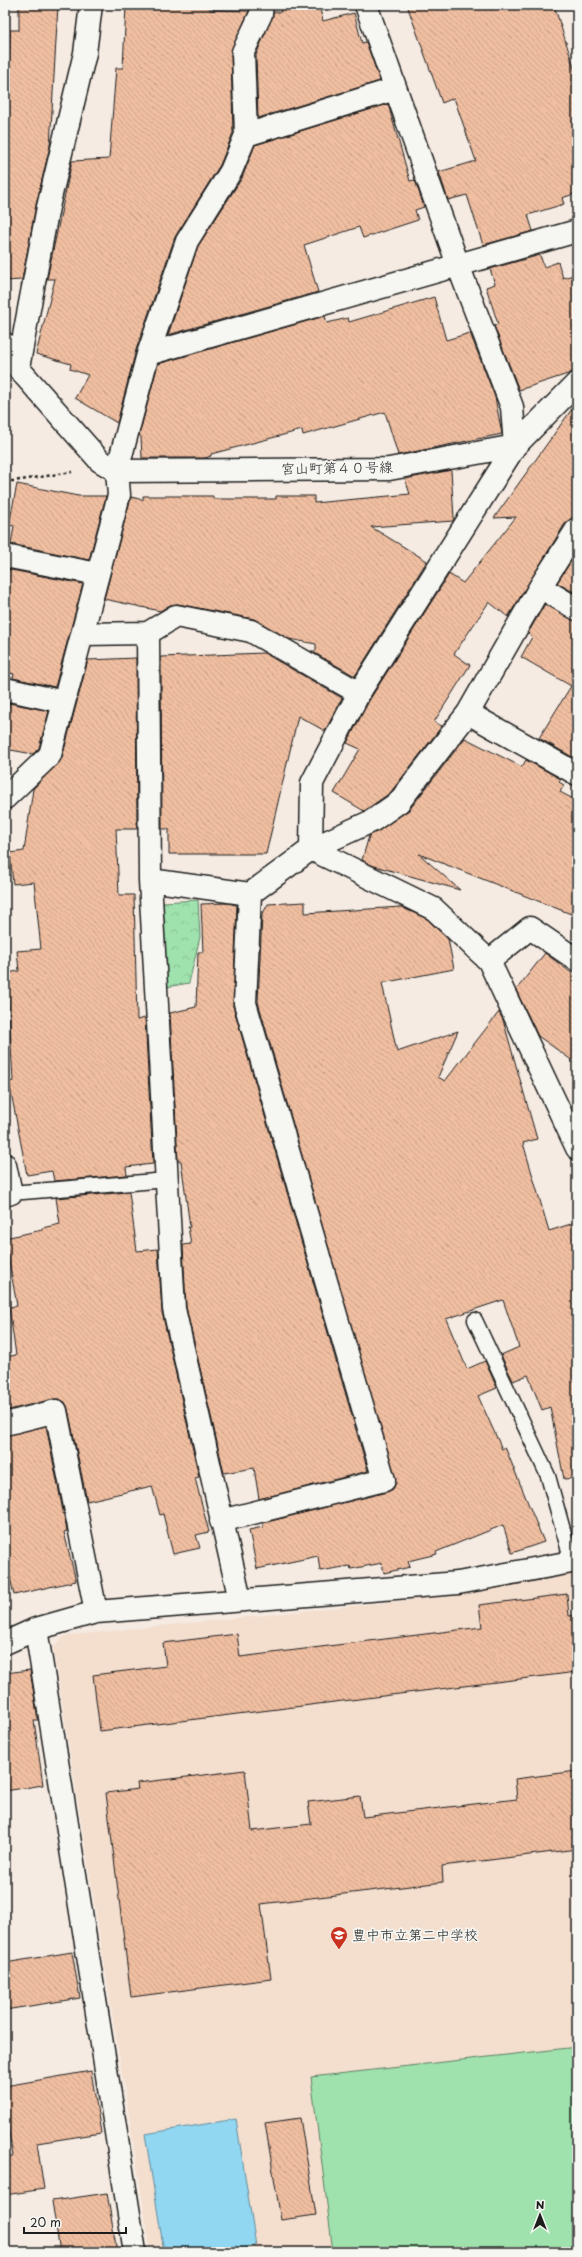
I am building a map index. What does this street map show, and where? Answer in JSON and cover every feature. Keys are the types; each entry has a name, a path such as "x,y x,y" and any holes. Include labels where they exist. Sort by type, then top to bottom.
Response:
{"street":[{"path":"18,368 48,207 85,53 91,5"},
{"path":"5,798 50,755 119,495 117,471 148,354 187,241 231,171 246,134 243,52 261,14 262,5"},
{"path":"366,5 458,265 512,407 516,446"},
{"path":"246,134 395,90"},
{"path":"148,354 577,231"},
{"path":"5,344 18,368 100,461 117,471"},
{"path":"311,849 312,783 359,693 516,446 577,383"},
{"name":"宮山町第４０号線","path":"117,471 389,469 516,446"},
{"path":"150,880 250,894 311,849 372,821 399,802 468,713 540,587 577,529"},
{"path":"5,556 98,574"},
{"path":"540,587 577,609"},
{"path":"82,634 148,633 176,616 251,631 359,693"},
{"path":"148,633 150,880 174,1309 240,1600"},
{"path":"5,689 64,702"},
{"path":"468,713 577,774"},
{"path":"311,849 434,909 490,961 577,1148"},
{"path":"221,1521 384,1480 245,1003 250,894"},
{"path":"490,961 530,928 577,960"},
{"path":"5,1165 8,1194"},
{"path":"5,1424 56,1411 96,1612"},
{"path":"6,1640 36,1629 96,1612 458,1583 574,1562"},
{"path":"36,1629 135,2252"}],"lane":[{"path":"8,1194 167,1180"},
{"path":"475,1320 548,1476 574,1562"}],"path":[{"path":"5,481 14,482 74,472"}],"shaded area":[{"name":"豊中市立第二中学校","path":"577,1573 577,2252 151,2252 53,1647 64,1636 467,1594 546,1577"}],"green space":[{"path":"198,900 200,937 189,983 167,987 163,902"},
{"path":"577,2047 577,2252 333,2252 311,2077"}],"water":[{"path":"236,2119 256,2246 218,2252 164,2252 145,2134"}],"building":[{"path":"19,5 58,5 50,146 36,205 22,280 5,281 5,64 9,64 10,30 19,30"},
{"path":"126,5 210,5 210,10 249,11 231,52 233,133 220,165 175,237 136,350 117,423 75,398 88,375 70,369 71,364 36,354 55,279 47,279 72,161 109,159 116,68 123,68"},
{"path":"279,5 319,5 323,21 354,13 362,43 366,42 380,81 258,118 256,55 274,12 281,12"},
{"path":"407,5 554,5 577,77 577,193 562,198 564,204 528,215 533,231 483,245 467,195 448,200 439,172 476,161 454,98 442,103"},
{"path":"388,104 410,181 415,180 424,207 415,210 418,220 363,238 359,227 304,245 318,292 168,335 198,246 242,178 255,145"},
{"path":"540,255 544,267 558,262 563,278 577,274 577,371 519,390 494,326 498,324 486,287 495,284 490,269"},
{"path":"434,297 446,340 470,333 495,397 502,434 398,455 385,412 303,435 302,430 211,454 211,456 205,458 142,458 141,437 139,435 158,364 325,316 327,323 348,318 349,322"},
{"path":"577,402 577,517 566,522 508,617 489,602 454,654 470,665 434,722 442,726 390,793 364,811 334,793 360,749 347,743 370,699 449,574 463,583 516,517 494,518"},
{"path":"451,470 453,521 371,527 427,561 355,676 311,651 316,651 316,644 289,639 254,619 178,604 170,605 160,611 104,599 131,497 143,500 143,496 213,496 213,499 276,499 276,496 314,496 314,503 410,494 405,479"},
{"path":"17,484 78,496 106,496 89,560 11,544 14,526 9,525"},
{"path":"577,552 577,594 557,583"},
{"path":"6,569 83,584 55,687 13,678 14,674 5,672"},
{"path":"545,604 577,621 577,753 574,758 539,738 571,686 521,657 532,637 528,633"},
{"path":"264,653 342,698 325,731 298,716 266,854 169,854 169,829 162,829 161,657"},
{"path":"136,658 137,829 116,829 119,895 134,895 137,1020 145,1018 153,1164 126,1167 127,1175 54,1181 52,1171 27,1175 9,1082 13,1081 7,973 19,971 17,951 41,949 34,882 13,884 10,853 24,851 33,789 62,758 88,660"},
{"path":"9,703 49,711 39,748 33,754 5,749 5,728"},
{"path":"465,738 522,767 526,760 561,779 559,782 564,785 560,792 577,801 577,898 571,914 419,854 460,890 371,865 362,860 369,836 409,810"},
{"path":"305,902 305,913 401,907 427,919 448,939 454,969 382,983 397,1052 458,1031 438,1077 445,1081 499,1012 503,1020 537,1139 523,1143 549,1231 577,1222 577,1343 573,1344 577,1355 577,1478 564,1479 550,1407 542,1410 528,1375 513,1381 501,1355 519,1347 503,1300 446,1319 467,1369 485,1361 497,1388 478,1396 502,1449 505,1447 544,1542 512,1553 503,1525 436,1552 437,1554 408,1561 410,1567 384,1573 382,1563 351,1569 350,1566 320,1571 318,1556 257,1569 249,1530 263,1527 263,1523 387,1492 393,1489 396,1483 258,1002 262,915 268,904"},
{"path":"227,903 237,905 233,1006 368,1471 259,1499 254,1468 224,1473 186,1307 183,1245 191,1244 181,1161 178,1161 170,1013 196,1007 198,952 203,952 201,904"},
{"path":"545,953 577,977 577,1064 538,1036 516,990"},
{"path":"129,1192 137,1251 158,1249 162,1312 199,1477 195,1478 209,1532 196,1535 200,1548 173,1554 163,1514 160,1515 152,1486 87,1501 68,1409 65,1402 59,1399 53,1399 5,1411 5,1357 16,1355 9,1307 17,1306 5,1238 42,1230 42,1228 60,1224 56,1198"},
{"path":"46,1426 67,1531 64,1532 76,1581 14,1595 5,1555 5,1436"},
{"path":"567,1594 569,1616 577,1615 577,1672 100,1731 93,1675 166,1666 163,1643 237,1634 240,1657 482,1627 479,1605"},
{"path":"30,1670 38,1720 34,1720 43,1785 5,1791 5,1673"},
{"path":"245,1770 252,1831 311,1824 308,1802 360,1796 363,1817 517,1799 515,1779 577,1771 577,1849 442,1866 443,1882 261,1904 271,1979 131,1997 106,1793 138,1789 137,1783"},
{"path":"72,1952 80,1998 5,2010 5,1963"},
{"path":"91,2071 101,2133 37,2143 44,2189 5,2195 5,2157 13,2156 5,2109 5,2086"},
{"path":"300,2118 316,2215 281,2220 265,2123"},
{"path":"107,2193 117,2252 60,2252 52,2201"}],"place":[{"name":"豊中市立第二中学校","path":"339,1950"}]}
